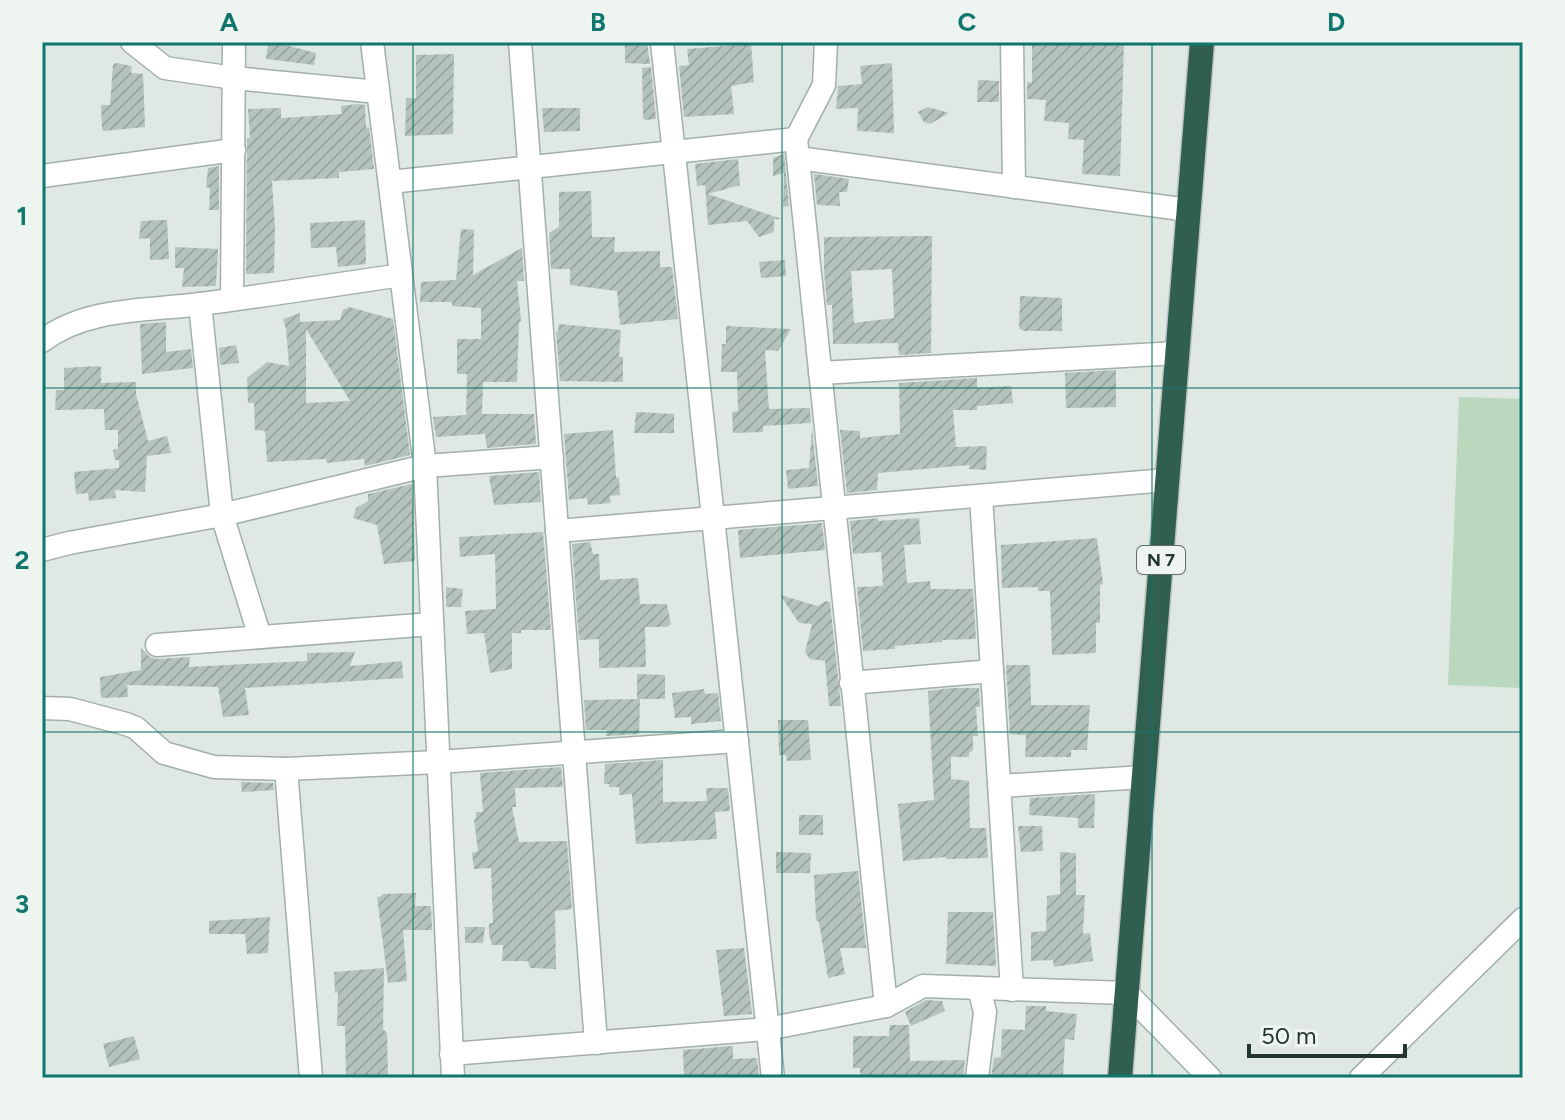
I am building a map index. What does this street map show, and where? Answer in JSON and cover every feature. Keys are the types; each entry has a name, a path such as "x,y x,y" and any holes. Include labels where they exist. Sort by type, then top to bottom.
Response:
{"highway":[{"name":"N 7","path":"1120,1078 1202,42"}],"street":[{"path":"132,42 165,68 378,92"},
{"path":"232,299 234,42"},
{"path":"372,42 425,466 453,1078"},
{"path":"520,42 596,1043"},
{"path":"662,42 773,1078"},
{"path":"826,42 824,85 797,149 886,1006"},
{"path":"1012,42 1014,187"},
{"path":"390,182 674,152 797,149 1014,187 1189,210"},
{"path":"42,176 234,150"},
{"path":"42,341 64,327 90,317 401,275"},
{"path":"200,304 222,515 260,637"},
{"path":"820,373 1177,353"},
{"path":"42,550 222,515 425,466 552,457"},
{"path":"557,531 1167,480"},
{"path":"981,496 1012,990"},
{"path":"157,645 432,624"},
{"path":"851,683 992,671"},
{"path":"42,708 70,709 126,724 136,728 164,753 214,767 286,769 438,762 737,741"},
{"path":"286,769 311,1078"},
{"path":"1000,786 1144,777"},
{"path":"1361,1078 1523,919"},
{"path":"451,1054 767,1029 886,1006 923,986 1127,993 1210,1078"},
{"path":"977,1078 985,1012 979,988"}],"green space":[{"path":"1459,397 1523,399 1523,688 1448,685"}],"building":[{"path":"625,42 647,42 650,64 625,63"},
{"path":"1032,42 1124,42 1120,176 1082,174 1084,140 1068,139 1069,123 1044,121 1046,100 1027,99 1027,82 1032,83"},
{"path":"268,44 316,53 314,65 266,59"},
{"path":"751,44 754,82 731,86 734,114 684,117 679,66 689,65 687,49"},
{"path":"454,54 453,134 405,136 406,98 416,98 416,55"},
{"path":"892,63 894,133 857,131 858,108 836,109 838,86 862,84 860,66"},
{"path":"113,65 132,66 131,73 143,74 145,127 103,131 101,105 110,105"},
{"path":"651,67 656,119 645,120 642,68"},
{"path":"978,80 999,81 999,102 977,102"},
{"path":"365,105 374,169 339,172 339,178 272,181 274,273 246,274 248,109 281,108 281,118 342,114 341,106"},
{"path":"928,107 949,113 930,124 924,122 918,112"},
{"path":"542,108 580,108 580,131 544,132"},
{"path":"784,154 789,206 783,207 784,173 773,176 773,158"},
{"path":"738,159 740,185 708,194 782,219 774,219 774,232 759,237 747,221 708,225 705,185 697,186 695,164"},
{"path":"219,166 219,210 209,210 210,188 206,187 208,168"},
{"path":"814,174 849,179 847,192 839,192 840,206 817,205"},
{"path":"591,191 592,237 615,237 614,252 660,251 660,267 672,267 678,319 620,325 617,291 570,285 570,269 551,269 549,233 559,227 559,192"},
{"path":"167,220 169,259 150,260 150,238 139,239 141,221"},
{"path":"365,220 366,264 338,267 336,247 311,248 310,223"},
{"path":"461,229 474,230 473,275 522,248 524,281 517,281 521,321 517,382 483,382 482,414 534,414 536,444 487,448 485,434 436,437 433,417 466,415 467,374 457,374 457,339 481,339 481,308 452,306 452,302 420,302 421,282 456,280"},
{"path":"932,236 931,353 899,355 898,343 833,344 832,305 827,305 824,271 824,237","holes":["892,269 894,318 854,323 851,271"]},
{"path":"175,247 218,249 216,286 182,287 184,268 175,268"},
{"path":"785,260 786,276 761,278 759,262"},
{"path":"1020,296 1062,298 1062,331 1019,329"},
{"path":"349,307 393,319 410,455 365,466 364,459 327,463 326,459 267,462 265,431 255,430 254,403 248,403 247,378 267,362 289,366 283,319 300,313 300,322 340,320 343,310","holes":["306,329 350,401 306,403"]},
{"path":"166,322 166,352 191,349 193,368 142,374 140,324"},
{"path":"559,324 621,330 619,357 623,357 623,382 560,381 556,332"},
{"path":"726,326 791,329 778,351 765,350 769,409 810,408 811,423 763,426 763,432 733,433 732,412 738,411 737,372 721,372"},
{"path":"236,345 239,363 220,365 219,348"},
{"path":"101,367 101,383 136,382 148,441 167,436 171,453 147,456 145,492 115,490 116,498 89,501 88,493 76,494 74,472 119,468 119,460 115,460 113,450 118,449 118,430 105,430 104,409 55,410 56,390 64,390 64,368"},
{"path":"1116,370 1116,407 1066,408 1065,373"},
{"path":"977,378 977,388 1011,386 1013,403 977,406 977,410 953,410 956,447 987,446 986,470 969,469 969,465 878,473 877,490 847,493 840,430 860,431 860,438 900,434 899,383"},
{"path":"636,412 674,414 674,433 634,433"},
{"path":"812,428 818,486 788,489 786,470 809,468"},
{"path":"613,430 620,495 610,496 611,503 588,505 587,498 569,500 564,434"},
{"path":"539,472 541,502 494,505 489,476"},
{"path":"412,484 415,561 384,564 377,525 353,518 356,508 368,501 368,494"},
{"path":"878,518 878,521 919,518 921,544 904,545 907,583 930,581 931,589 973,589 976,639 942,640 895,646 895,649 863,651 857,587 883,586 881,552 853,554 850,521"},
{"path":"822,523 825,550 740,558 738,530"},
{"path":"543,532 551,630 512,633 512,669 490,673 484,633 467,634 465,611 496,609 495,554 460,557 459,537"},
{"path":"1097,538 1103,584 1100,585 1100,623 1096,623 1096,653 1052,655 1050,591 1038,591 1038,587 1002,588 1001,545"},
{"path":"590,542 593,554 599,554 600,580 638,578 640,604 667,604 671,624 667,627 645,627 646,667 599,668 599,639 579,640 572,544"},
{"path":"446,587 463,589 461,607 446,607"},
{"path":"780,595 818,606 830,602 841,706 829,706 825,661 810,659 805,652 812,624 799,623"},
{"path":"141,648 157,659 190,657 189,667 307,661 307,653 355,652 350,666 402,661 403,678 245,688 249,715 223,717 218,687 127,685 128,697 101,698 100,677 141,670"},
{"path":"1006,665 1030,665 1031,705 1090,705 1087,750 1071,750 1071,757 1025,757 1026,735 1010,734"},
{"path":"637,674 665,675 665,699 637,699"},
{"path":"979,688 980,707 976,707 978,736 973,736 973,750 969,757 951,757 951,779 969,781 970,828 986,828 988,858 946,857 903,861 898,804 934,800 928,691"},
{"path":"704,689 705,694 718,693 721,721 691,724 691,717 675,718 672,693"},
{"path":"640,699 639,734 606,736 607,730 586,730 584,700"},
{"path":"778,720 808,720 811,760 787,761 786,755 779,755"},
{"path":"663,760 663,802 707,801 706,788 728,788 730,811 715,812 717,839 636,844 632,794 619,795 619,787 604,784 605,764"},
{"path":"561,767 563,787 515,788 516,807 512,807 519,842 567,841 572,909 555,911 556,969 530,968 528,961 502,961 503,945 492,945 489,934 489,923 493,923 491,868 474,869 472,853 478,851 474,819 476,812 483,812 480,773"},
{"path":"241,782 273,783 274,790 242,792"},
{"path":"1095,794 1094,828 1078,828 1078,818 1029,815 1030,798"},
{"path":"799,815 823,815 823,835 799,835"},
{"path":"1018,826 1042,826 1043,851 1021,852"},
{"path":"776,852 811,853 810,873 776,873"},
{"path":"1060,852 1076,853 1076,895 1085,895 1083,934 1090,933 1093,961 1054,967 1053,960 1031,961 1031,932 1046,931 1047,896 1060,894"},
{"path":"858,871 866,948 840,948 845,974 828,978 819,922 816,920 814,875"},
{"path":"416,893 415,906 431,906 432,930 403,930 407,981 388,983 377,897 382,894"},
{"path":"948,912 993,912 996,966 946,964"},
{"path":"270,917 268,953 247,954 245,934 209,934 209,921"},
{"path":"465,927 485,927 483,943 465,943"},
{"path":"744,948 752,1014 724,1016 716,950"},
{"path":"384,968 383,1029 387,1033 388,1078 346,1078 345,1026 337,1026 338,992 335,993 334,972"},
{"path":"926,1000 942,1001 945,1011 911,1026 905,1012"},
{"path":"1026,1006 1046,1006 1046,1011 1077,1014 1074,1040 1065,1039 1063,1078 991,1078 994,1058 1001,1057 1002,1029 1025,1030"},
{"path":"890,1025 909,1025 910,1061 965,1060 963,1078 860,1078 860,1068 853,1068 853,1036 889,1036"},
{"path":"134,1036 140,1059 109,1067 103,1044"},
{"path":"733,1046 733,1059 757,1058 759,1078 684,1078 683,1050"}]}
